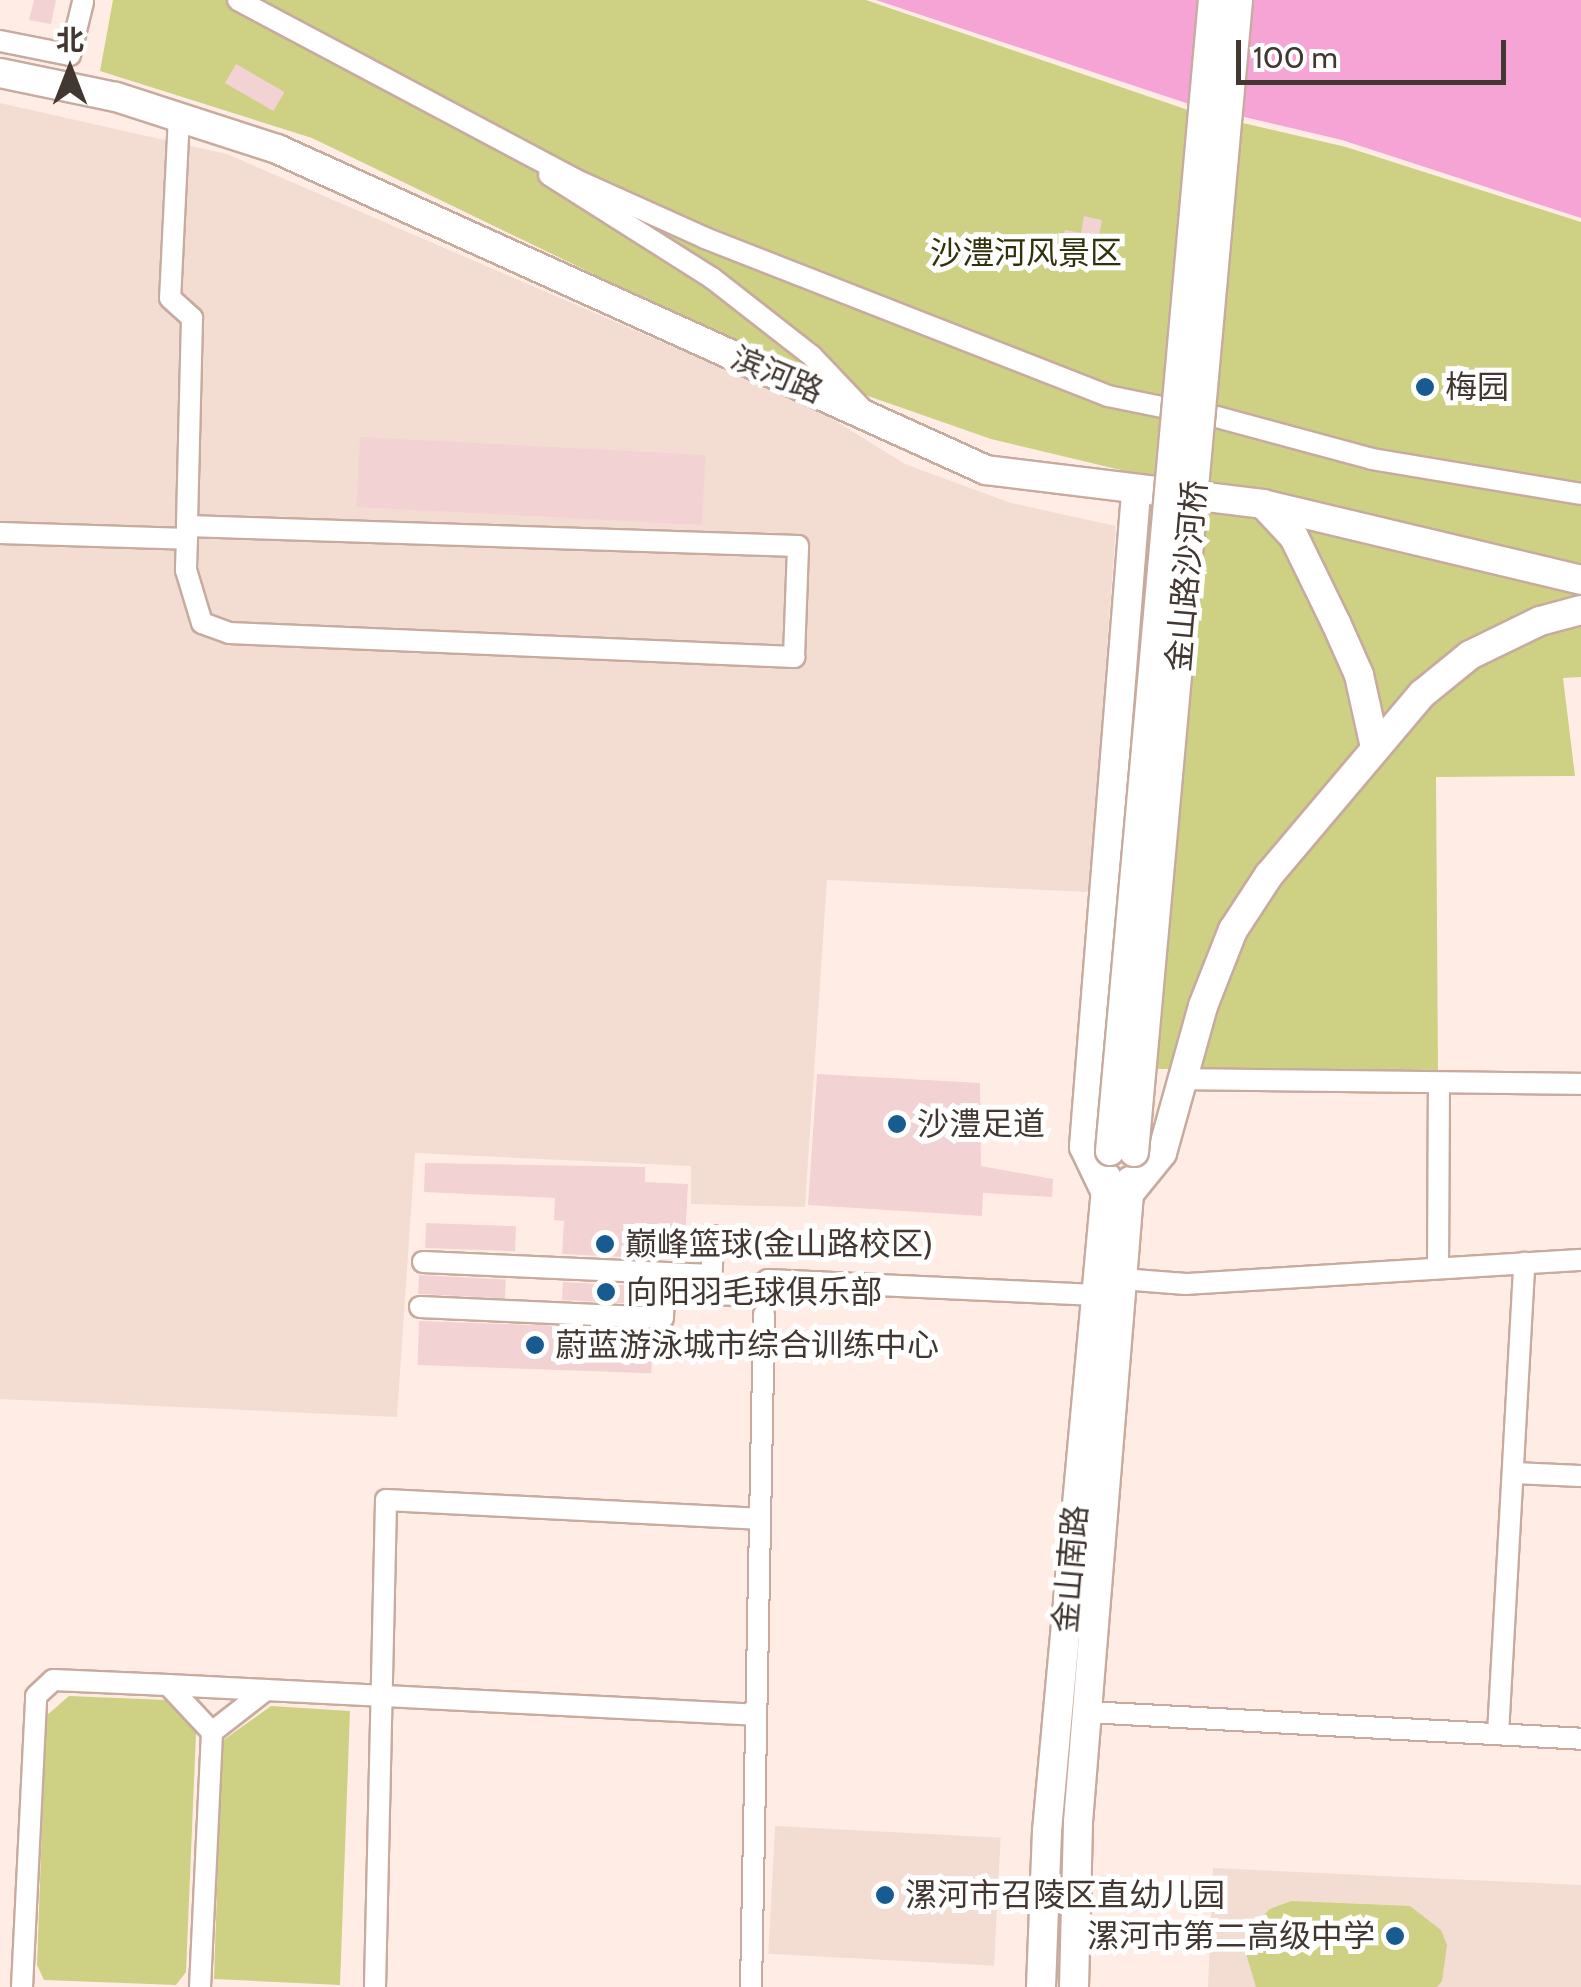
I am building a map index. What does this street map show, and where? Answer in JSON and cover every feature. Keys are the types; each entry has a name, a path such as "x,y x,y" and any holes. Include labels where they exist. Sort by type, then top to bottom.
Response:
{"street":[{"path":"238,0 537,159 705,238 1108,396 1190,412 1372,459 1581,494"},
{"name":"金山路沙河桥","path":"1190,412 1213,0"},
{"name":"金山路沙河桥","path":"1122,1152 1190,412 1238,0"},
{"path":"0,41 70,55 83,2"},
{"name":"滨河路","path":"0,73 179,116 278,148 986,470 1136,492 1263,504 1581,580"},
{"path":"0,533 187,533 798,546 794,657 230,632 202,623 186,570 187,533 192,318 170,298 179,116"},
{"path":"537,159 555,183 712,278 812,356 865,412"},
{"path":"1136,492 1084,1147 1117,1194 1162,1153 1182,1079 1233,930 1269,875 1422,694 1470,655 1540,621 1581,610"},
{"path":"1263,504 1294,537 1336,623 1359,675 1375,747"},
{"path":"1182,1079 1581,1084"},
{"path":"1438,1268 1439,1082"},
{"name":"金山南路","path":"1041,1987 1046,1831 1096,1295 1122,1152"},
{"name":"金山南路","path":"1074,1987 1087,1712 1120,1279 1117,1194"},
{"path":"711,1285 713,1236"},
{"path":"1120,1279 1186,1284 1581,1260"},
{"path":"423,1262 711,1285 748,1295 768,1280 1096,1295"},
{"path":"1498,1734 1524,1263"},
{"path":"420,1306 663,1318 664,1292 711,1285"},
{"path":"751,1987 764,1314"},
{"path":"1513,1473 1581,1476"},
{"path":"375,1987 378,1696 386,1500 758,1518"},
{"path":"22,1987 36,1696 54,1680 755,1715"},
{"path":"168,1686 212,1732 200,1987"},
{"path":"212,1732 266,1690"},
{"path":"1087,1712 1581,1739"}],"shaded area":[{"path":"876,0 1581,0 1581,218 1342,140 1189,104"},
{"path":"0,103 227,154 815,408 905,464 1011,503 1116,526 1089,892 827,880 805,1207 691,1204 691,1166 415,1153 397,1417 0,1399"},
{"name":"漯河市召陵区直幼儿园","path":"775,1826 1001,1838 994,1966 768,1954"},
{"name":"漯河市第二高级中学","path":"1213,1868 1581,1885 1581,1987 1208,1987"}],"green space":[{"name":"沙澧河风景区","path":"113,0 866,0 1191,111 1346,147 1581,222 1581,677 1563,678 1575,776 1436,777 1438,1070 1156,1069 1209,484 1150,477 991,439 788,368 312,138 100,71"},
{"path":"69,1696 166,1700 196,1733 186,1972 176,1985 44,1980 37,1965 46,1716"},
{"path":"271,1706 350,1711 340,1985 214,1979 222,1741"},
{"path":"1291,1901 1410,1906 1441,1930 1447,1945 1442,1981 1437,1987 1256,1987 1245,1950 1248,1930 1270,1909"}],"building":[{"path":"34,0 56,0 51,24 29,20"},
{"path":"236,64 284,92 273,111 225,83"},
{"path":"1084,216 1102,220 1095,256 1061,249 1065,230 1081,233"},
{"path":"360,437 706,455 702,525 356,507"},
{"name":"沙澧足道","path":"817,1074 980,1083 981,1166 1053,1179 1052,1197 983,1193 982,1216 808,1205"},
{"path":"425,1163 645,1167 645,1182 688,1184 684,1260 562,1254 564,1221 554,1220 555,1198 424,1192"},
{"path":"426,1223 516,1226 515,1251 425,1248"},
{"path":"419,1275 506,1280 505,1299 418,1294"},
{"name":"向阳羽毛球俱乐部","path":"563,1282 649,1287 648,1304 562,1300"},
{"name":"蔚蓝游泳城市综合训练中心","path":"419,1321 653,1329 651,1373 417,1365"}],"place":[{"name":"梅园","path":"1425,387"},
{"name":"沙澧足道","path":"897,1124"},
{"name":"巅峰篮球(金山路校区)","path":"605,1244"},
{"name":"向阳羽毛球俱乐部","path":"606,1292"},
{"name":"蔚蓝游泳城市综合训练中心","path":"535,1345"},
{"name":"漯河市召陵区直幼儿园","path":"885,1895"},
{"name":"漯河市第二高级中学","path":"1395,1936"}]}
